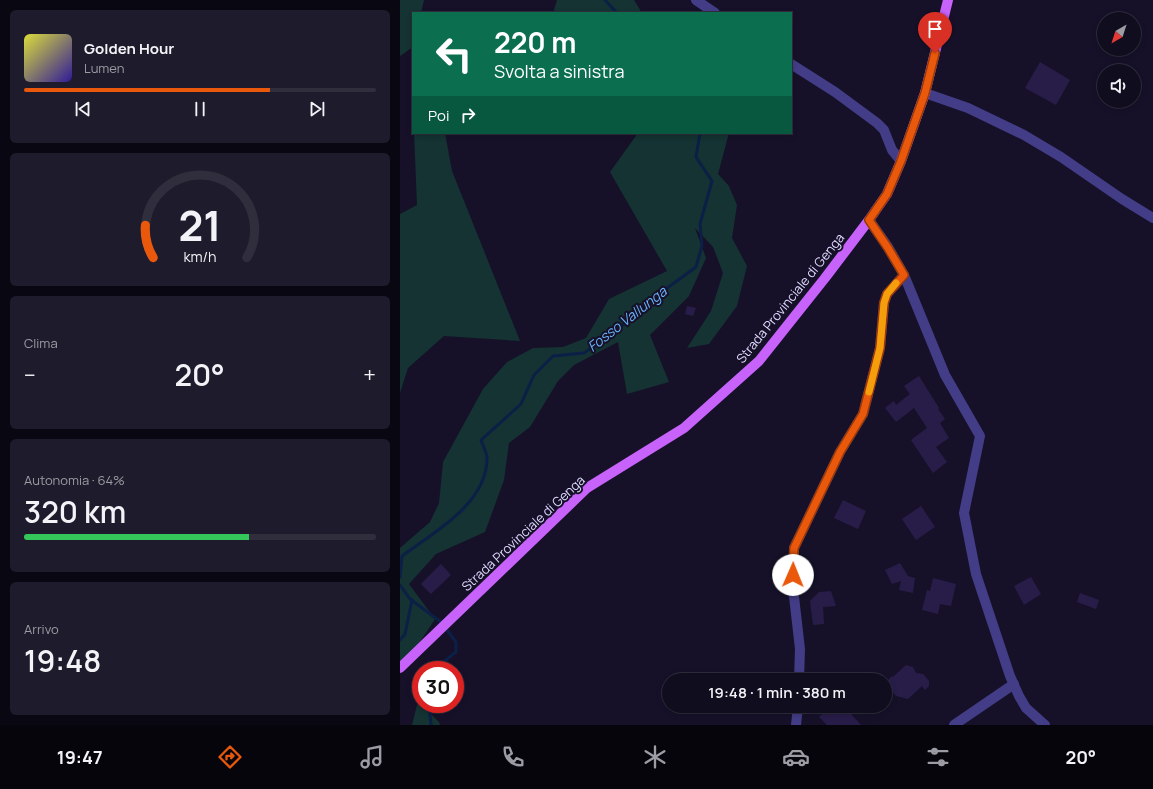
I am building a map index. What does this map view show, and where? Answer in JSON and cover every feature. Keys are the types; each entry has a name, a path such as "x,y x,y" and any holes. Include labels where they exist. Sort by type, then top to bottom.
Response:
{"main road":[{"name":"Strada Provinciale di Genga","path":"400,668 587,488 684,428 759,361 826,278 887,194 901,161 925,93 948,0"}],"street":[{"path":"696,0 714,12"},
{"path":"792,65 835,92 877,122 884,130 892,150 901,161"},
{"path":"925,93 968,108 1024,135 1153,218"},
{"path":"869,220 904,275 945,375 980,436 964,513 976,574 1014,684 1026,708 1045,725"},
{"path":"799,673 800,649 793,588 794,548 840,452 863,414 880,348 884,303 887,294 904,275"},
{"path":"954,725 1014,684"},
{"path":"796,725 797,713"}],"green space":[{"path":"400,0 424,0 421,12 412,12 412,48 400,56"},
{"path":"557,0 634,0 641,12 555,12 554,10"},
{"path":"414,134 445,134 452,171 520,341 444,336 408,368 400,393 400,214 417,205"},
{"path":"637,134 729,134 718,174 729,186 737,205 732,238 747,266 737,306 709,344 687,348 711,311 723,273 713,247 695,228 706,258 689,296 650,335 669,382 627,394 618,342 574,365 558,381 530,427 509,443 504,480 485,532 436,554 409,584 435,619 416,648 400,664 400,548 430,522 439,503 443,462 483,389 507,362 533,348 563,347 586,338 609,299 667,271 610,172"},
{"path":"415,713 430,713 440,725 412,725"}],"building":[{"path":"1040,62 1070,80 1056,105 1025,88"},
{"path":"687,306 696,308 693,316 685,314"},
{"path":"919,376 945,419 940,423 949,438 936,447 947,462 933,473 911,440 927,428 914,408 896,422 885,408 894,401 896,405 910,394 904,386"},
{"path":"843,500 866,511 858,529 834,518"},
{"path":"921,506 935,527 916,540 902,519"},
{"path":"900,563 908,576 915,578 913,593 899,590 901,581 892,584 885,570"},
{"path":"441,564 451,575 431,594 421,584"},
{"path":"1031,577 1041,594 1024,605 1014,586"},
{"path":"933,578 956,584 951,606 940,604 938,614 922,610 927,590 930,591"},
{"path":"831,591 836,606 823,607 824,624 813,625 810,601 819,592"},
{"path":"1080,593 1099,600 1096,609 1077,602"},
{"path":"906,665 913,667 916,673 923,674 929,681 929,686 925,690 922,686 908,699 896,696 892,691 892,676 893,677"},
{"path":"823,713 850,713 861,725 827,725 819,717"}],"waterway":[{"name":"Fosso Vallunga","path":"605,0 616,12"},
{"name":"Fosso Vallunga","path":"400,577 402,556 443,527 469,503 485,474 487,458 481,440 521,404 534,375 553,356 584,353 615,332 648,302 696,267 702,246 700,224 712,181 696,157 700,134"},
{"name":"Fosso Vallunga","path":"400,585 410,599 441,622 456,642 456,652 445,661"},
{"path":"400,640 405,634 412,600"},
{"name":"Fosso Vallunga","path":"430,713 431,725"}],"slow traffic":[{"path":"869,392 880,348 884,303 887,294 896,283"}],"route":[{"path":"793,575 794,548 840,452 863,414 880,348 884,303 887,294 904,275 869,220 887,194 901,161 925,93 935,53"}]}
